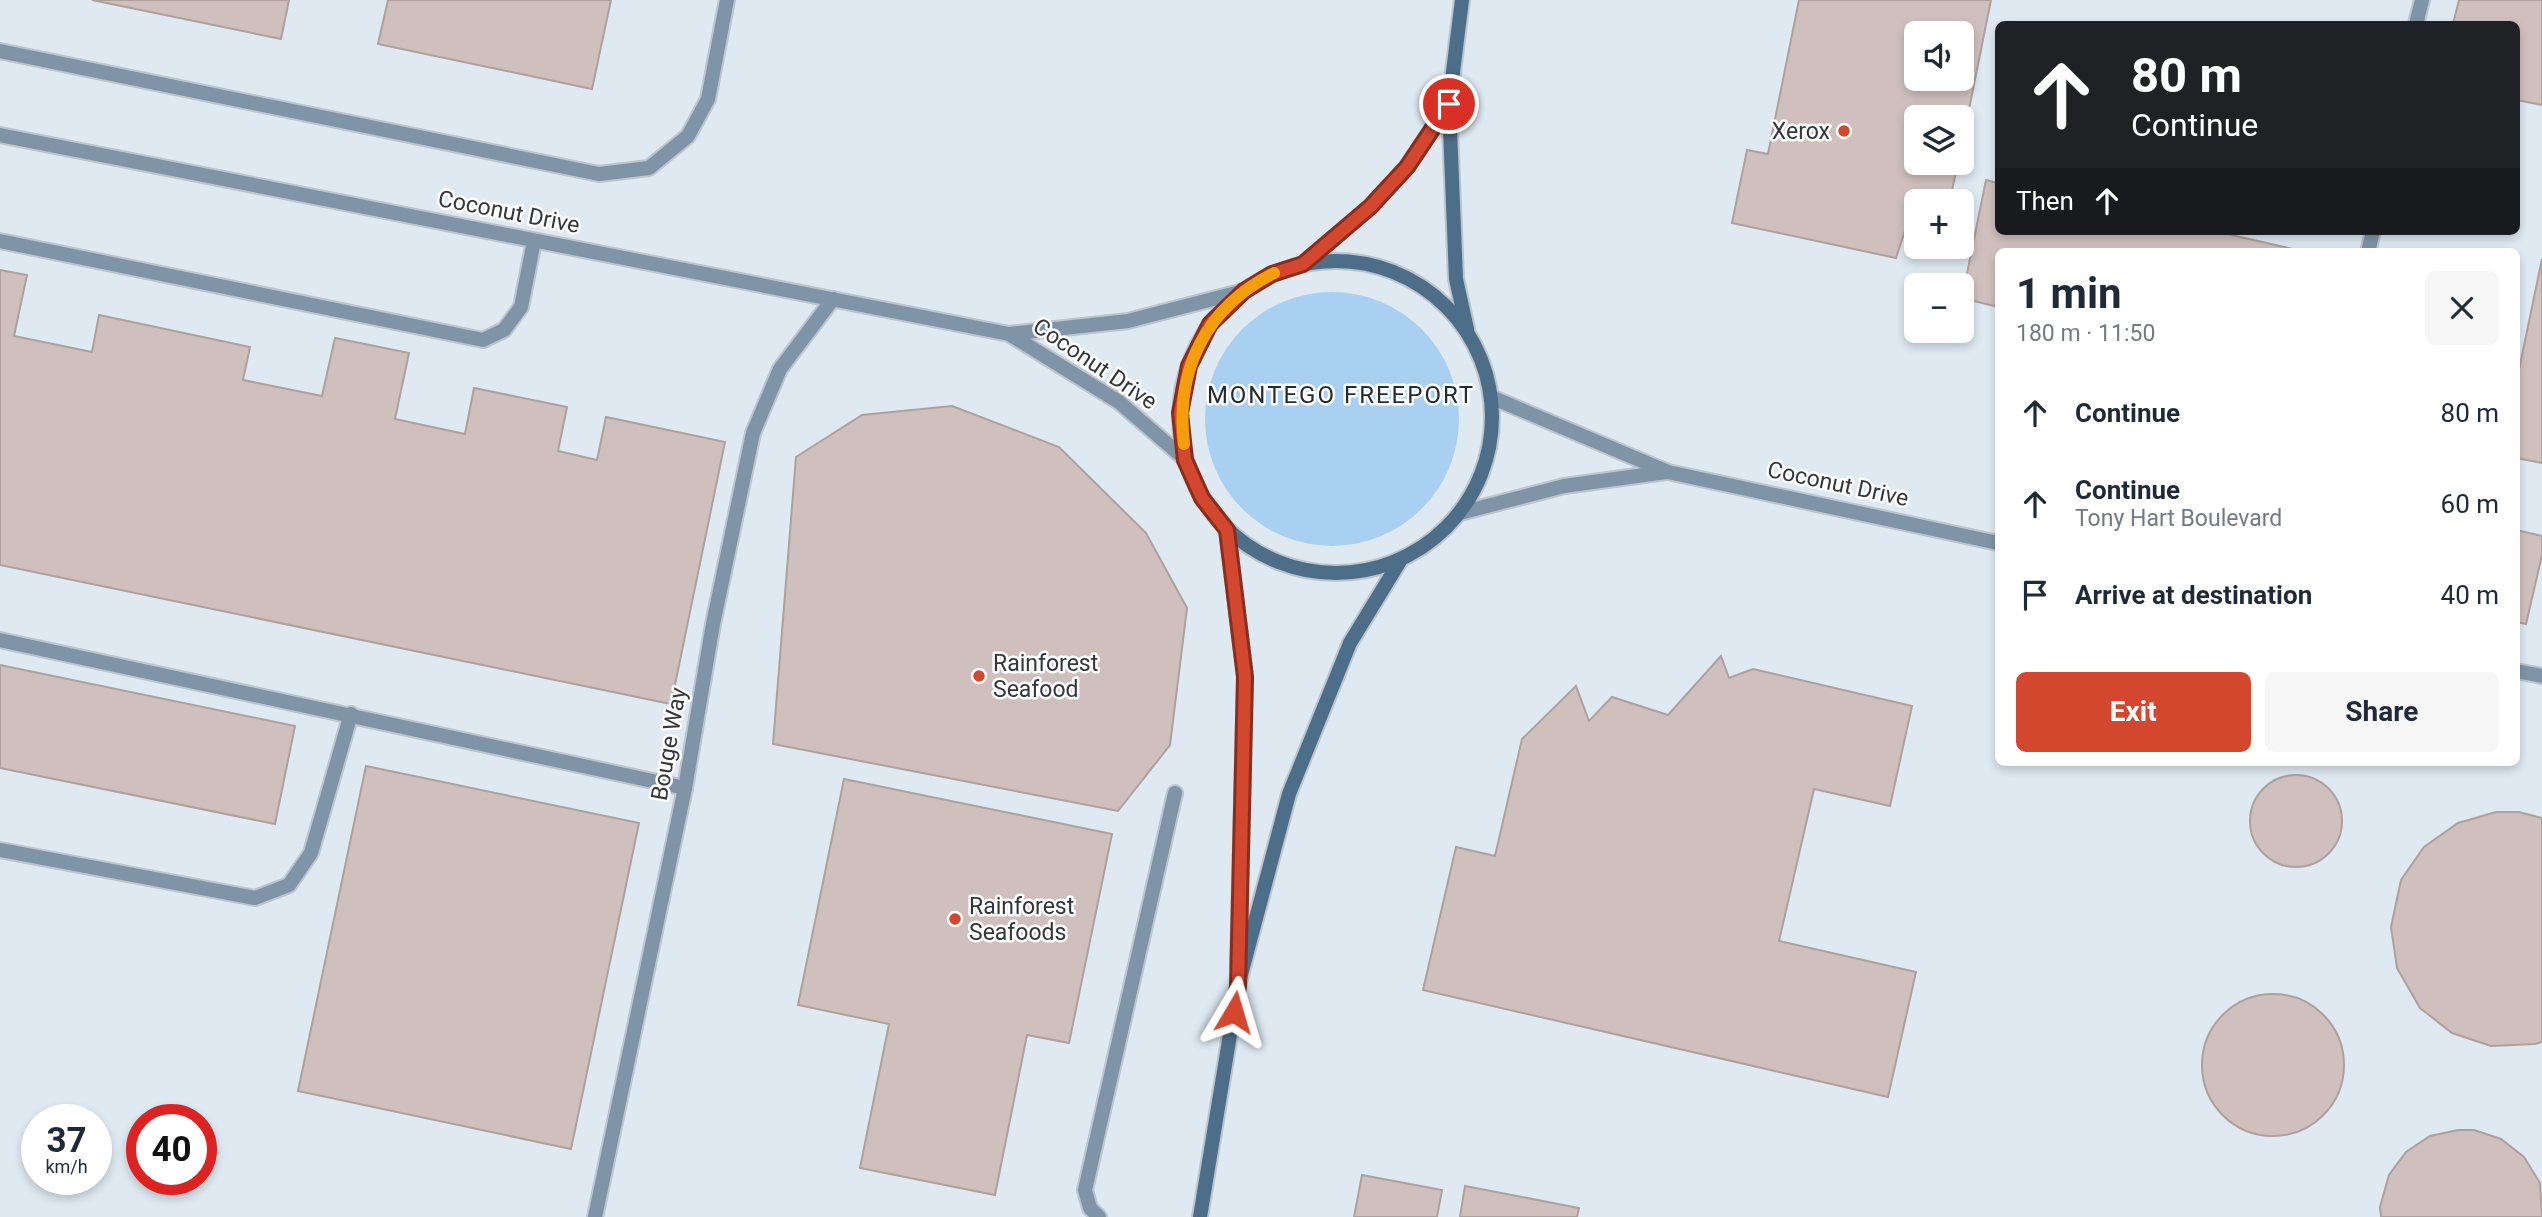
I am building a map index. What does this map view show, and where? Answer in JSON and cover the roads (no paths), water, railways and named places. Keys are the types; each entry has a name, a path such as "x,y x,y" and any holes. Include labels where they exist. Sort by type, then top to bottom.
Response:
{"street":[{"path":"1462,0 1449,104 1456,279 1468,333"},
{"path":"1303,264 1370,207 1407,167 1449,104"},
{"path":"1341,260 1378,265 1414,281 1444,303 1468,333 1483,364 1491,397 1491,438 1480,478 1460,513 1433,540 1400,561 1355,573 1309,572 1265,557 1227,530 1202,498 1185,460 1180,413 1189,366 1210,324 1244,291 1272,274 1303,264 1341,260"},
{"path":"1227,530 1245,677 1238,986"},
{"path":"1200,1217 1238,986 1289,794 1350,643 1400,561"}],"lane":[{"path":"0,51 599,174 649,168 688,136 708,100 727,0"},
{"path":"2417,21 2422,0"},
{"name":"Coconut Drive","path":"0,135 1009,334 1128,321 1244,291"},
{"path":"0,241 483,340 504,330 521,307 534,241"},
{"name":"Bouge Way","path":"595,1217 685,788 713,624 753,433 780,369 833,299"},
{"name":"Coconut Drive","path":"1009,334 1119,402 1185,460"},
{"name":"Coconut Drive","path":"1491,397 1668,472 1995,542"},
{"name":"Coconut Drive","path":"1460,513 1564,486 1668,472"},
{"path":"0,640 685,788"},
{"path":"2520,672 2542,677"},
{"path":"0,850 256,898 289,886 311,853 351,714"},
{"path":"1099,1217 1090,1209 1085,1190 1175,793"}],"place":[{"name":"Xerox","path":"1844,131"},
{"name":"Rainforest Seafood","path":"979,676"},
{"name":"Rainforest Seafoods","path":"955,919"}],"district":[{"name":"MONTEGO FREEPORT","path":"1341,395"}]}
